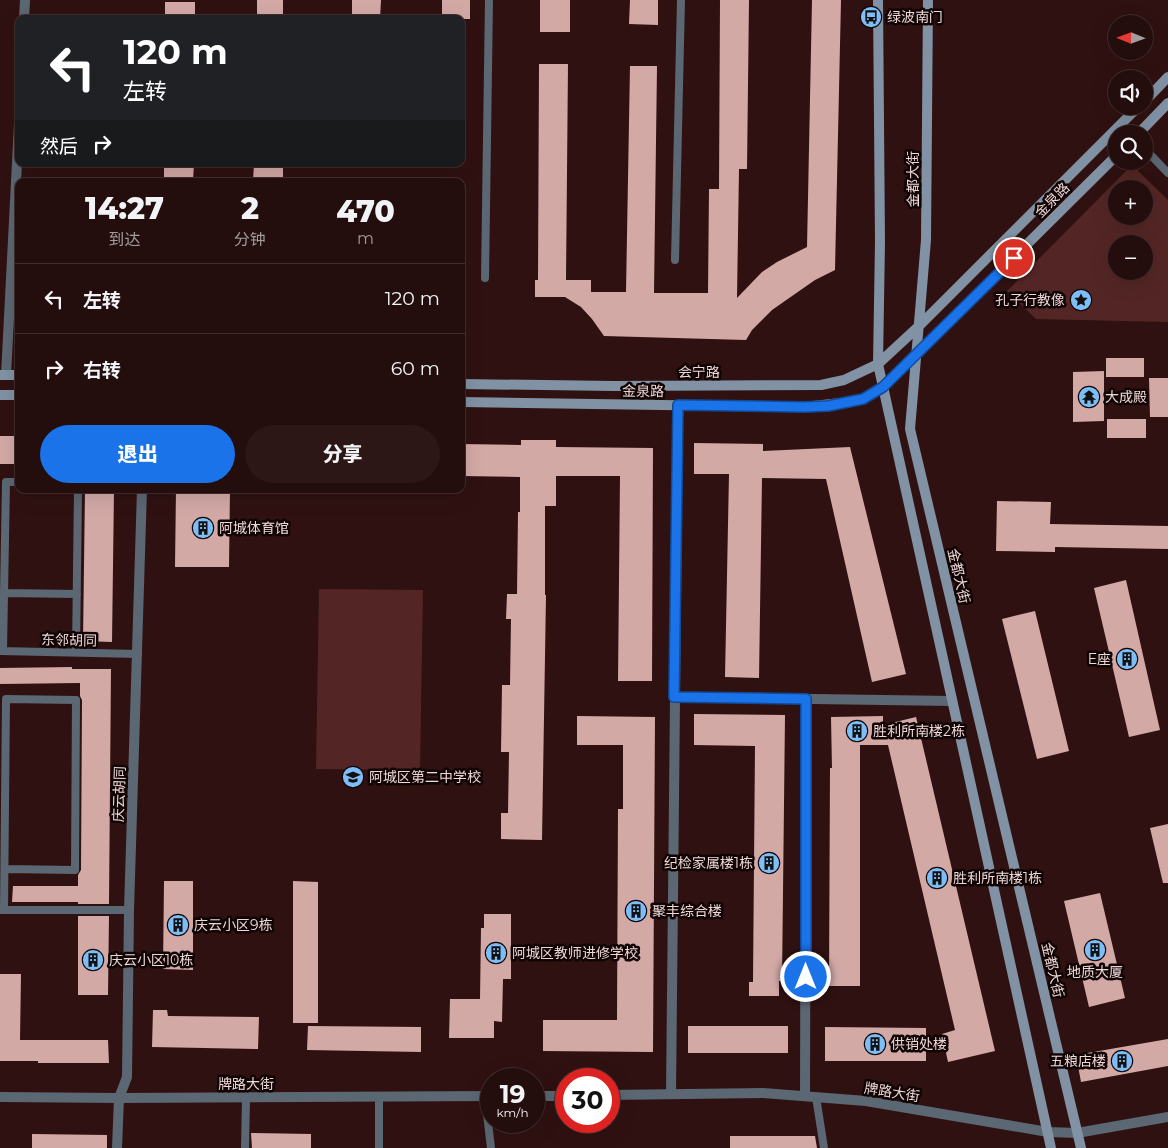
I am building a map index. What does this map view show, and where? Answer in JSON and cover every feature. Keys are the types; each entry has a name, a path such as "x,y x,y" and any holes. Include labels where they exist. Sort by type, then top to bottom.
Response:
{"main road":[{"path":"878,0 880,242 878,364 1051,1148"},
{"name":"金都大街","path":"928,0 926,240 910,429 1080,1148"},
{"path":"1153,93 1168,77"},
{"path":"1147,125 1168,103"},
{"name":"金泉路","path":"918,327 1130,115"},
{"name":"金泉路","path":"465,402 804,407 828,406 863,399 883,387 1108,164"},
{"name":"会宁路","path":"465,384 614,386 821,385 844,380 878,364 918,327"},
{"path":"0,395 15,395"}],"street":[{"path":"24,15 25,0"},
{"path":"3,375 15,187"},
{"path":"671,1094 678,405"},
{"name":"庆云胡同","path":"117,1148 119,1098 128,1077 129,910 142,493"},
{"path":"674,697 952,701"},
{"path":"805,1096 806,699"},
{"name":"牌路大街","path":"620,1095 763,1093 866,1101 1048,1132 1077,1133 1168,1116"},
{"name":"牌路大街","path":"0,1097 480,1096"}],"lane":[{"path":"484,278 489,0"},
{"path":"675,260 681,0"},
{"path":"1153,157 1168,173"},
{"path":"2,651 6,482 15,482"},
{"path":"76,652 78,493"},
{"path":"4,593 77,594"},
{"name":"东邻胡同","path":"2,651 138,654"},
{"path":"4,869 75,870 76,700 6,699 2,910 129,910"},
{"path":"379,1097 379,1148"},
{"path":"816,1097 824,1148"},
{"path":"245,1148 246,1098"},
{"path":"490,1133 491,1148"}],"shaded area":[{"path":"1127,170 1137,170 1147,180 1117,180"},
{"path":"1153,185 1168,200 1168,322 1036,319 1007,291 1108,189 1108,225 1153,225"},
{"path":"319,589 423,590 420,770 316,769"}],"building":[{"path":"257,0 283,0 283,15 257,15"},
{"path":"352,0 381,0 380,15 352,15"},
{"path":"442,0 470,0 470,19 465,19 465,15 442,15"},
{"path":"540,0 570,0 570,32 540,32"},
{"path":"630,0 658,0 658,25 629,24"},
{"path":"720,0 749,0 747,169 739,169 737,298 762,272 807,247 812,0 841,0 835,270 815,280 772,310 752,330 746,340 604,336 581,307 565,297 535,297 535,280 538,280 539,64 568,64 566,280 591,280 591,292 626,292 630,66 657,66 654,293 708,293 709,189 719,189"},
{"path":"165,2 195,2 195,15 165,15"},
{"path":"164,167 194,167 193,178 164,178"},
{"path":"254,167 283,167 283,178 253,178"},
{"path":"1106,358 1144,358 1144,377 1106,377"},
{"name":"大成殿","path":"1104,371 1104,421 1073,422 1073,372"},
{"path":"1149,378 1168,378 1168,417 1150,417"},
{"path":"1107,419 1146,419 1146,438 1107,438"},
{"path":"0,436 15,436 15,464 0,464"},
{"path":"521,440 556,440 556,447 653,448 652,681 618,681 620,476 556,476 556,506 545,506 546,595 542,840 501,839 501,813 508,813 509,752 501,752 502,685 510,685 511,619 506,619 507,594 517,594 520,477 465,476 465,444 521,445"},
{"path":"694,443 763,444 763,451 850,447 906,674 872,682 826,479 762,478 759,678 725,677 729,474 694,474"},
{"path":"85,493 114,493 112,642 83,641"},
{"name":"阿城体育馆","path":"176,493 230,493 229,567 175,567"},
{"path":"997,501 1051,502 1050,524 1168,526 1168,549 1055,547 1055,552 996,551"},
{"name":"E座","path":"1126,580 1160,730 1129,737 1094,588"},
{"path":"1035,611 1069,751 1037,759 1002,619"},
{"path":"72,667 72,669 111,669 109,904 12,902 13,886 78,886 78,875 81,870 82,700 80,696 80,683 0,684 0,668"},
{"name":"纪检家属楼1栋","path":"694,714 785,715 782,981 779,981 779,996 749,996 749,982 753,982 755,746 694,745"},
{"name":"聚丰综合楼","path":"577,716 655,717 653,1052 543,1051 543,1020 617,1020 618,809 623,809 623,745 577,745"},
{"path":"883,716 883,725 916,717 995,1051 948,1062 942,1034 955,1030 888,745 860,745 860,986 829,986 831,717"},
{"path":"1168,824 1168,883 1163,883 1150,828"},
{"name":"庆云小区9栋","path":"164,881 193,881 193,970 163,969"},
{"path":"293,881 318,882 318,1023 293,1023"},
{"name":"地质大厦","path":"1100,893 1125,998 1089,1007 1064,901"},
{"name":"阿城区教师进修学校","path":"484,914 511,914 511,979 503,979 502,1022 494,1021 494,1038 449,1038 450,999 480,999 481,928 484,928"},
{"name":"庆云小区10栋","path":"78,916 109,916 108,995 78,995"},
{"path":"0,974 21,974 20,1040 108,1040 109,1063 0,1061"},
{"path":"153,1010 167,1010 168,1016 259,1017 258,1049 152,1047"},
{"path":"308,1026 421,1027 421,1052 307,1050"},
{"path":"688,1026 788,1026 788,1053 688,1053"},
{"name":"供销处楼","path":"825,1027 926,1028 926,1061 825,1061"},
{"name":"五粮店楼","path":"1168,1039 1168,1066 1081,1082 1076,1055"},
{"path":"251,1133 311,1134 311,1148 252,1148"},
{"path":"32,1134 107,1135 107,1148 32,1148"},
{"path":"730,1136 815,1136 817,1148 730,1148"}],"place":[{"name":"绿波南门","path":"871,17"},
{"name":"孔子行教像","path":"1081,300"},
{"name":"大成殿","path":"1089,397"},
{"name":"阿城体育馆","path":"203,528"},
{"name":"E座","path":"1127,659"},
{"name":"胜利所南楼2栋","path":"857,731"},
{"name":"阿城区第二中学校","path":"353,777"},
{"name":"纪检家属楼1栋","path":"769,863"},
{"name":"胜利所南楼1栋","path":"937,878"},
{"name":"聚丰综合楼","path":"636,911"},
{"name":"庆云小区9栋","path":"178,925"},
{"name":"地质大厦","path":"1095,950"},
{"name":"阿城区教师进修学校","path":"496,953"},
{"name":"庆云小区10栋","path":"93,960"},
{"name":"供销处楼","path":"875,1044"},
{"name":"五粮店楼","path":"1122,1061"}],"route":[{"path":"806,977 806,699 674,697 678,405 804,407 828,406 863,399 883,387 1014,258"}]}
